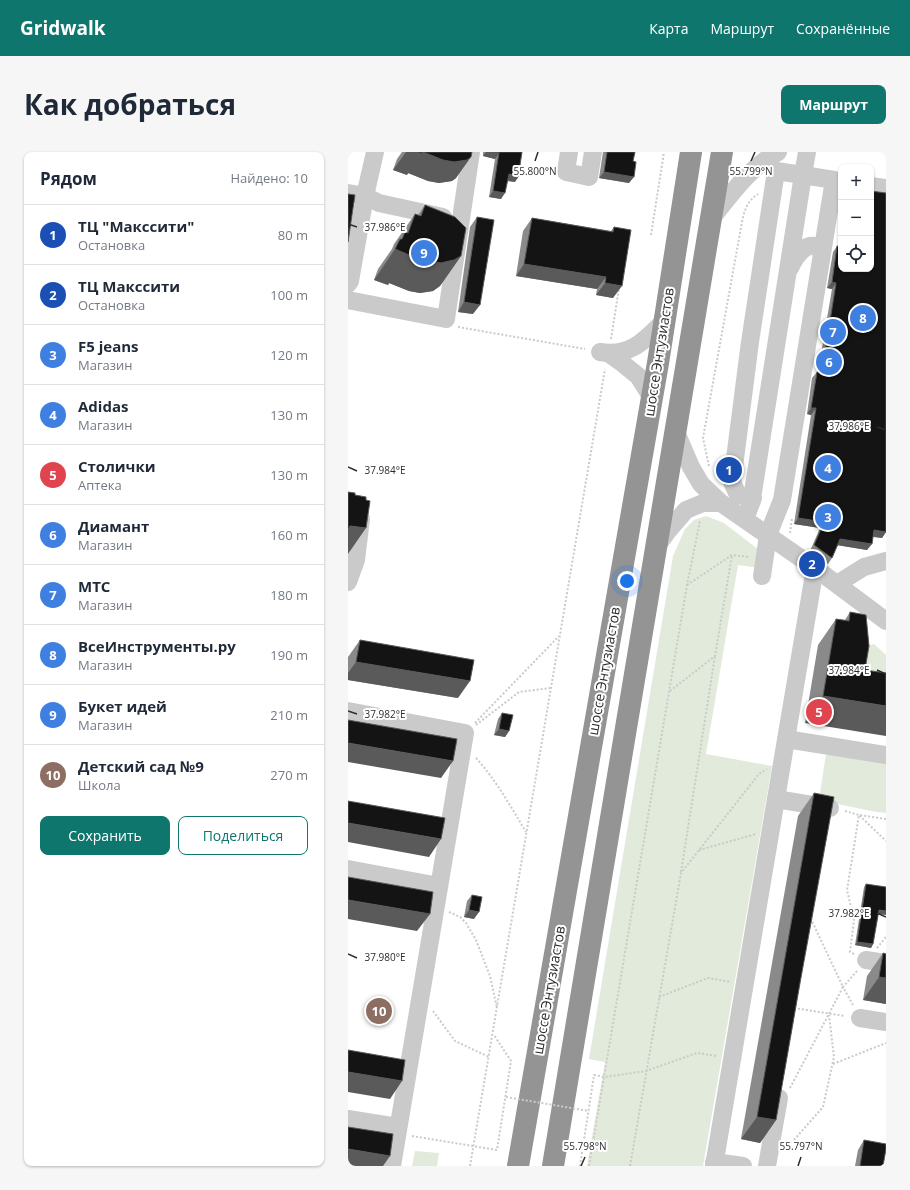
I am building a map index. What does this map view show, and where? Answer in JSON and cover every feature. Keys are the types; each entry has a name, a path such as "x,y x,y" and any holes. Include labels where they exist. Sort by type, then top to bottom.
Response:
{"highway":[{"name":"шоссе Энтузиастов","path":"518,1166 652,398 691,152"},
{"name":"шоссе Энтузиастов","path":"553,1166 722,152"}],"street":[{"path":"348,284 350,281 357,195 375,152"},
{"path":"348,300 446,319 471,152"},
{"path":"569,152 566,172 589,177 593,152"},
{"path":"712,218 736,188 765,159 778,152"},
{"path":"753,495 807,152"},
{"path":"753,495 738,495 732,482 750,342 776,171 838,181 822,253 782,500 768,535 763,568"},
{"path":"874,186 886,188"},
{"path":"357,195 379,203 461,221"},
{"path":"787,274 795,257 804,248 818,248 822,253"},
{"path":"604,353 628,351 645,340 665,320"},
{"path":"604,353 638,376 652,398"},
{"path":"676,432 691,467 701,484 721,503 815,568 886,621"},
{"path":"744,519 755,487 759,483 770,481 776,483 780,487 782,500"},
{"path":"655,549 686,510 703,503 721,503"},
{"path":"348,516 361,519 356,560 348,582"},
{"path":"837,584 864,567 886,561"},
{"path":"743,1166 714,1164 815,568"},
{"path":"854,597 856,616"},
{"path":"348,711 464,739 392,1166"},
{"path":"786,739 886,755"},
{"path":"776,799 830,816"},
{"path":"348,869 440,886"},
{"path":"866,960 886,963"},
{"path":"860,1018 886,1022"},
{"path":"767,1166 785,1088"},
{"path":"348,1119 398,1130"}],"path":[{"path":"651,234 664,152"},
{"path":"709,468 703,438 744,209 751,199 758,194"},
{"path":"470,1166 560,635 604,353 620,284"},
{"path":"455,326 604,353"},
{"path":"589,1166 687,585 700,520"},
{"path":"687,585 732,555"},
{"path":"732,555 763,568"},
{"path":"630,1166 681,873 732,555"},
{"path":"464,739 560,635"},
{"path":"669,692 715,656"},
{"path":"464,739 519,692 551,688"},
{"path":"464,739 527,833"},
{"path":"681,873 758,774 782,760"},
{"path":"830,816 859,815 886,819"},
{"path":"859,815 886,841"},
{"path":"785,1088 790,1086 843,987 866,960 850,952 854,920 847,890 859,815"},
{"path":"698,850 752,834 770,833"},
{"path":"436,906 460,917 466,923 476,940 490,976 497,1009"},
{"path":"811,919 843,987 860,1018"},
{"path":"660,996 708,978 744,984"},
{"path":"421,993 455,1041 489,1057"},
{"path":"794,1008 860,1018"},
{"path":"786,1148 823,1108 834,1057 829,1014"},
{"path":"398,1130 474,1147 497,1150 511,1062 493,1034"},
{"path":"833,1064 886,1043"},
{"path":"580,1166 594,1075 605,1077 646,1071 697,1053 732,1059"},
{"path":"506,1097 588,1111"}],"green space":[{"path":"706,516 724,523 763,553 760,568 738,565 706,754 772,766 703,1166 587,1166 605,1062 589,1059 673,556 685,529 694,520"},
{"path":"874,644 886,655 886,702 848,695 862,647"},
{"path":"826,754 886,764 886,813 819,800"},
{"path":"415,1151 439,1153 437,1166 412,1166"}],"building":[{"path":"423,152 472,152 471,157 467,160 454,162 443,160"},
{"path":"499,152 522,152 519,176 509,174 505,193 493,191"},
{"path":"607,152 635,152 633,161 636,162 634,177 604,172"},
{"path":"874,191 886,193 886,532 874,530 872,544 840,539 832,558 814,545 824,522 798,518 816,408 811,408 817,372 822,372 836,283 832,282 837,246 838,272 874,272"},
{"path":"348,194 355,195 348,242"},
{"path":"425,205 455,217 466,228 461,256 454,260 441,263 430,261 410,253 409,255 395,249 405,232 408,233 415,214 421,216"},
{"path":"477,217 494,220 480,305 464,302"},
{"path":"532,218 613,232 614,227 631,230 622,286 605,283 606,277 524,264"},
{"path":"348,492 366,497 366,500 370,501 366,528 350,526 348,529"},
{"path":"850,612 866,615 869,646 865,670 886,673 886,706 823,696 836,619 849,621"},
{"path":"360,640 474,660 470,681 356,662"},
{"path":"502,713 513,715 509,731 499,729"},
{"path":"348,720 457,739 453,761 348,743"},
{"path":"814,793 834,797 776,1120 757,1117"},
{"path":"348,801 445,818 441,839 348,823"},
{"path":"348,877 433,892 430,914 348,900"},
{"path":"866,884 886,887 886,911 879,910 873,944 857,942"},
{"path":"472,895 482,897 479,912 469,910"},
{"path":"883,953 886,954 886,978 879,977"},
{"path":"348,1050 405,1060 402,1081 348,1072"},
{"path":"348,1127 393,1134 390,1156 348,1149"},
{"path":"864,1140 886,1144 883,1166 860,1166"}],"place":[{"name":"Букет идей","path":"424,253"},
{"name":"ВсеИнструменты.ру","path":"863,318"},
{"name":"МТС","path":"833,332"},
{"name":"Диамант","path":"829,362"},
{"name":"Adidas","path":"828,468"},
{"name":"ТЦ \"Макссити\"","path":"729,470"},
{"name":"F5 jeans","path":"828,517"},
{"name":"ТЦ Макссити","path":"812,564"},
{"name":"Столички","path":"819,712"},
{"name":"Детский сад №9","path":"379,1011"}]}
